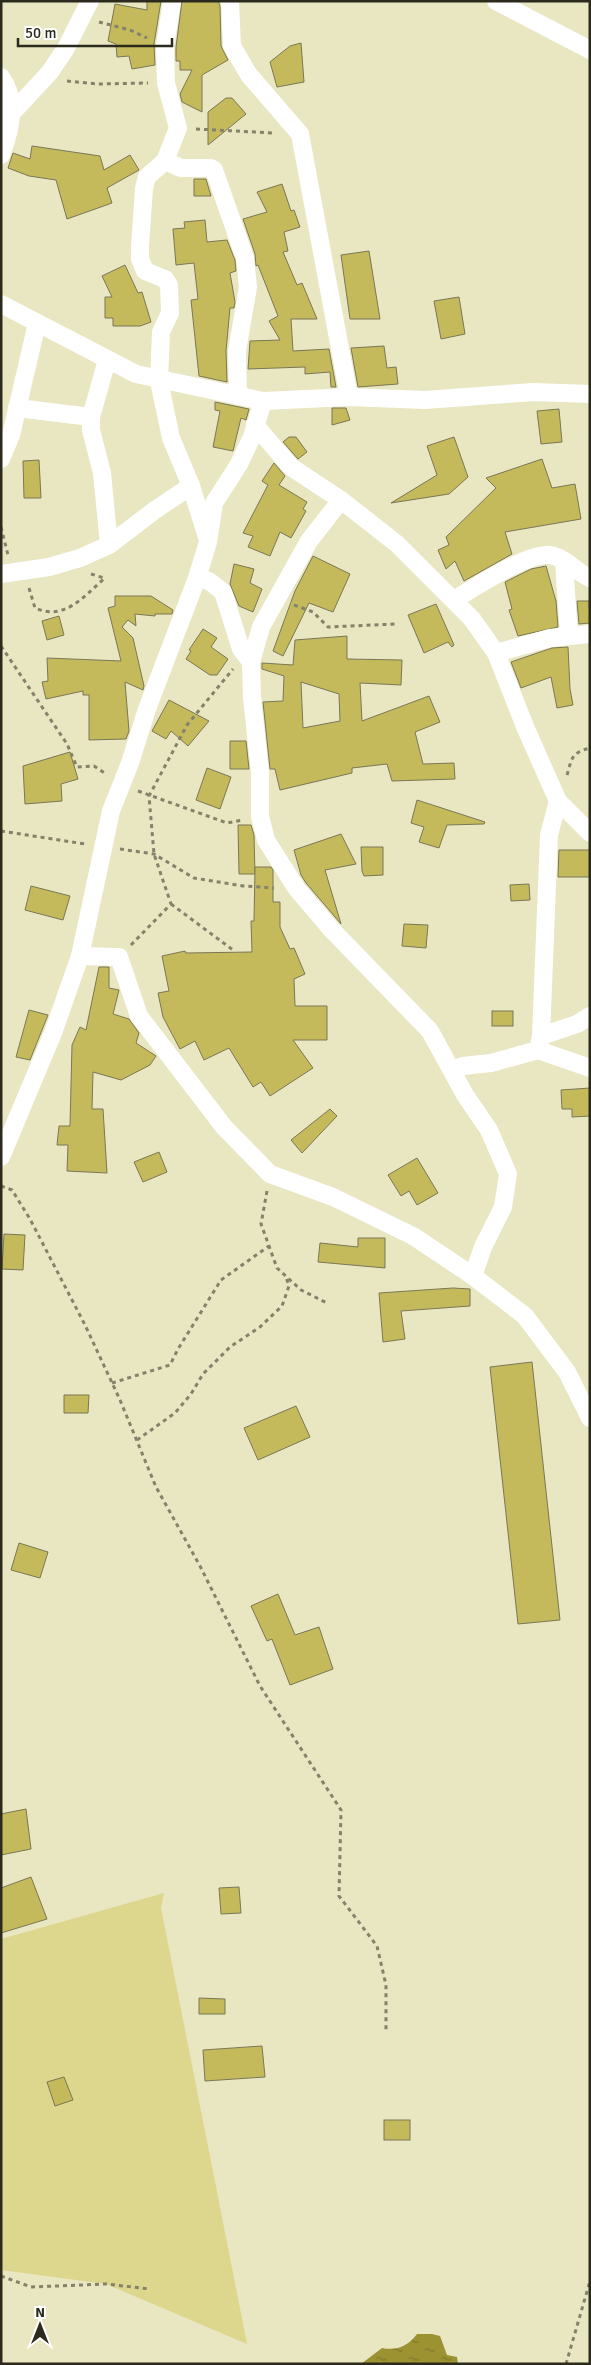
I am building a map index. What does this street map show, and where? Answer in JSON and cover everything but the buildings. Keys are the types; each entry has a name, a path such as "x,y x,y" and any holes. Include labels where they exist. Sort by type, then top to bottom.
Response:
{"street":[{"path":"12,113 48,74 66,48 90,1"},
{"path":"172,1 165,46 166,83 178,128 165,161 146,177 140,258 145,271 165,279 169,285 170,313 161,332 159,381 171,438 191,486 208,542"},
{"path":"230,1 232,46 249,75 300,134 349,396"},
{"path":"496,1 590,50"},
{"path":"1,76 8,87 12,113 1,155"},
{"path":"165,161 181,168 211,168 214,170 245,258 248,287 237,351 238,396"},
{"path":"1,304 136,374 159,381 263,401 349,396 425,400 533,392 590,394"},
{"path":"1,459 10,435 37,323"},
{"path":"106,360 91,416 91,430 102,474 109,545"},
{"path":"1,1157 53,1033 80,956 111,810 130,763 146,709 197,578 208,542 214,503 239,464 263,401"},
{"path":"17,408 91,416"},
{"path":"255,425 291,467 341,500 397,544 472,619 496,653 526,729 558,801 590,833"},
{"path":"12,572 48,567 80,558 109,545 155,510 191,486"},
{"path":"248,659 261,627 309,541 341,500"},
{"path":"454,600 493,576 524,562 549,555 590,578"},
{"path":"564,562 569,636"},
{"path":"197,578 209,581 223,592 233,628 248,659 260,773 260,816 266,840 297,889 331,928 430,1031 465,1095 489,1130 508,1174 503,1207 483,1247 473,1276"},
{"path":"496,653 550,638 590,634"},
{"path":"540,1043 549,835 558,801"},
{"path":"80,956 119,957 139,1016 224,1127 270,1174 333,1197 413,1236 473,1276 525,1316 567,1372 590,1418"},
{"path":"452,1070 463,1066 491,1064 540,1043 590,1016"},
{"path":"540,1043 590,1068"}],"path":[{"path":"81,17 130,30 165,46"},
{"path":"48,74 72,82 166,83"},
{"path":"178,128 300,134"},
{"path":"1,527 12,572 35,608 48,614 71,608 105,578"},
{"path":"277,599 313,612 328,627 395,624"},
{"path":"1,646 66,744 77,767 94,766 120,784 227,823 260,816"},
{"path":"233,950 171,904 154,854 149,796 187,725 248,659"},
{"path":"558,801 573,755 579,750 590,748"},
{"path":"1,831 154,854 194,878 243,886 297,889"},
{"path":"119,957 171,904"},
{"path":"270,1174 261,1224 277,1268 301,1290 327,1303"},
{"path":"1,1186 12,1190 30,1219 112,1383 156,1487 200,1566 260,1686 341,1810 339,1896 377,1946 386,1985 386,2032"},
{"path":"112,1383 170,1364 221,1280 269,1246"},
{"path":"136,1440 175,1413 191,1394 203,1374 230,1347 260,1327 282,1306 289,1286 286,1277"},
{"path":"1,2276 30,2288 106,2284 150,2289"},
{"path":"566,2364 590,2281"}],"shaded area":[{"path":"164,1893 161,1908 247,2344 106,2284 1,2270 1,1939"}],"water":[{"path":"417,2334 440,2336 447,2355 457,2357 458,2364 361,2364 382,2348 393,2349 402,2347"}]}
